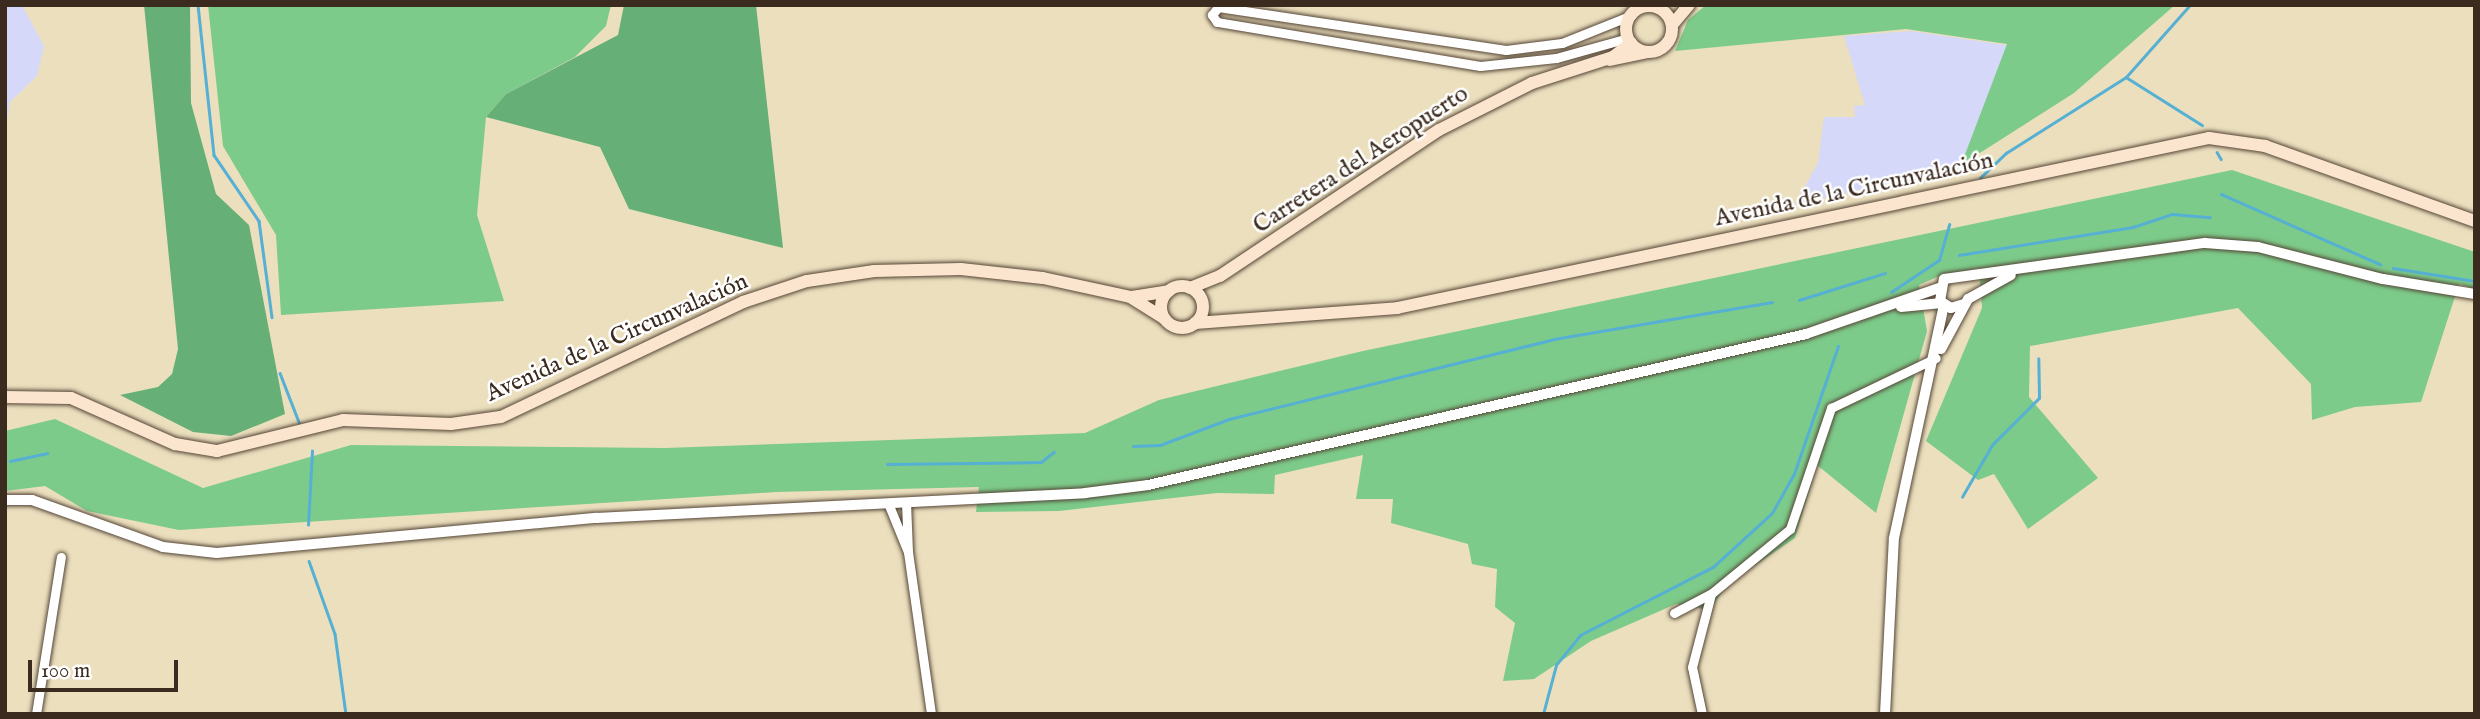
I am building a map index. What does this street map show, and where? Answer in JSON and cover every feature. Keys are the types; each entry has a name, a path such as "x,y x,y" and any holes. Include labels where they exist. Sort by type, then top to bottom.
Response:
{"main road":[{"path":"1672,25 1666,14 1651,6 1632,15 1630,41 1648,52 1667,44 1672,25 1689,5"},
{"name":"Carretera del Aeropuerto","path":"1606,60 1630,41"},
{"name":"Carretera del Aeropuerto","path":"1189,288 1220,276 1439,130 1532,83 1606,60 1648,52"},
{"name":"Avenida de la Circunvalación","path":"1232,317 1305,319 1397,308 2209,138 2265,146 2475,221"},
{"name":"Avenida de la Circunvalación","path":"5,397 71,398 175,444 217,451 343,420 451,424 501,417 713,314 843,275 961,269 1130,297"},
{"name":"Carretera del Aeropuerto","path":"1202,302 1220,276"},
{"path":"1130,297 1189,288 1202,302 1232,317"},
{"path":"1164,318 1161,306 1169,290"},
{"path":"1130,297 1178,328 1232,317"},
{"path":"1195,323 1202,302"}],"street":[{"name":"Carretera del Aeropuerto","path":"1630,41 1501,66 1441,59 1217,22 1212,15 1219,7 1444,44 1543,47 1632,15"},
{"path":"1283,33 1284,18"},
{"path":"1363,46 1366,32"},
{"path":"1441,59 1444,44"},
{"path":"5,500 40,502 163,547 217,553 596,518 906,502 1149,485 1846,322 1938,288 1949,277 2205,243 2267,248 2383,279 2475,294"},
{"path":"1881,310 1966,302 2032,267"},
{"path":"1674,613 1712,593 1790,529 1831,408 1937,358 1966,302 1967,284 1959,277"},
{"path":"1885,714 1894,538 1937,358 1943,304 1938,288"},
{"path":"906,502 908,552 931,714"},
{"path":"888,503 908,552"},
{"path":"36,714 61,557"},
{"path":"1702,714 1692,667 1712,593"}],"shaded area":[{"path":"5,5 22,5 44,46 37,76 10,102 5,132"},
{"path":"1911,31 2012,46 1966,167 1795,204 1818,163 1824,117 1855,117 1854,106 1865,105 1844,36"}],"green space":[{"path":"144,5 190,5 191,103 216,194 249,225 285,414 231,436 193,432 120,395 158,387 172,374 178,349"},
{"path":"208,5 611,5 606,26 575,57 506,94 486,117 477,215 504,301 281,315 276,235 223,146"},
{"path":"624,5 756,5 783,248 629,209 600,147 486,117 506,94 618,35"},
{"path":"1706,5 2175,5 2074,93 1961,165 2007,44 1906,29 1675,51 1688,20"},
{"path":"2232,170 2475,252 2475,289 2459,284 2421,402 2355,407 2312,420 2311,384 2238,308 2030,346 2029,397 2098,478 2028,529 1994,474 1978,480 1926,441 1982,308 1979,268 1937,277 1919,285 1927,331 1876,513 1817,465 1795,538 1727,585 1710,610 1676,604 1591,641 1534,679 1503,681 1515,623 1495,607 1497,569 1472,564 1468,544 1391,523 1393,499 1356,499 1363,455 1275,475 1274,494 1217,493 1059,511 976,512 979,487 776,492 179,530 87,511 45,486 5,491 5,431 55,419 203,488 351,445 665,448 1085,433 1159,400 1363,351"}],"waterway":[{"path":"198,5 214,155 259,221 272,317"},
{"path":"1980,178 2006,153 2126,77 2190,5"},
{"path":"2126,77 2202,125"},
{"path":"2217,152 2221,159"},
{"path":"2221,194 2380,264"},
{"path":"1959,255 2133,227 2172,214 2210,217"},
{"path":"1891,292 1939,260 1949,224"},
{"path":"2393,268 2475,281"},
{"path":"1799,300 1885,273"},
{"path":"1133,446 1160,445 1229,419 1554,339 1772,302"},
{"path":"1543,714 1556,665 1580,635 1713,567 1772,513 1794,474 1838,346"},
{"path":"1962,497 1992,445 2039,398 2038,359"},
{"path":"280,373 299,422"},
{"path":"308,525 312,451"},
{"path":"887,464 1041,462 1054,452"},
{"path":"10,461 47,453"},
{"path":"309,561 335,634 346,714"}]}
